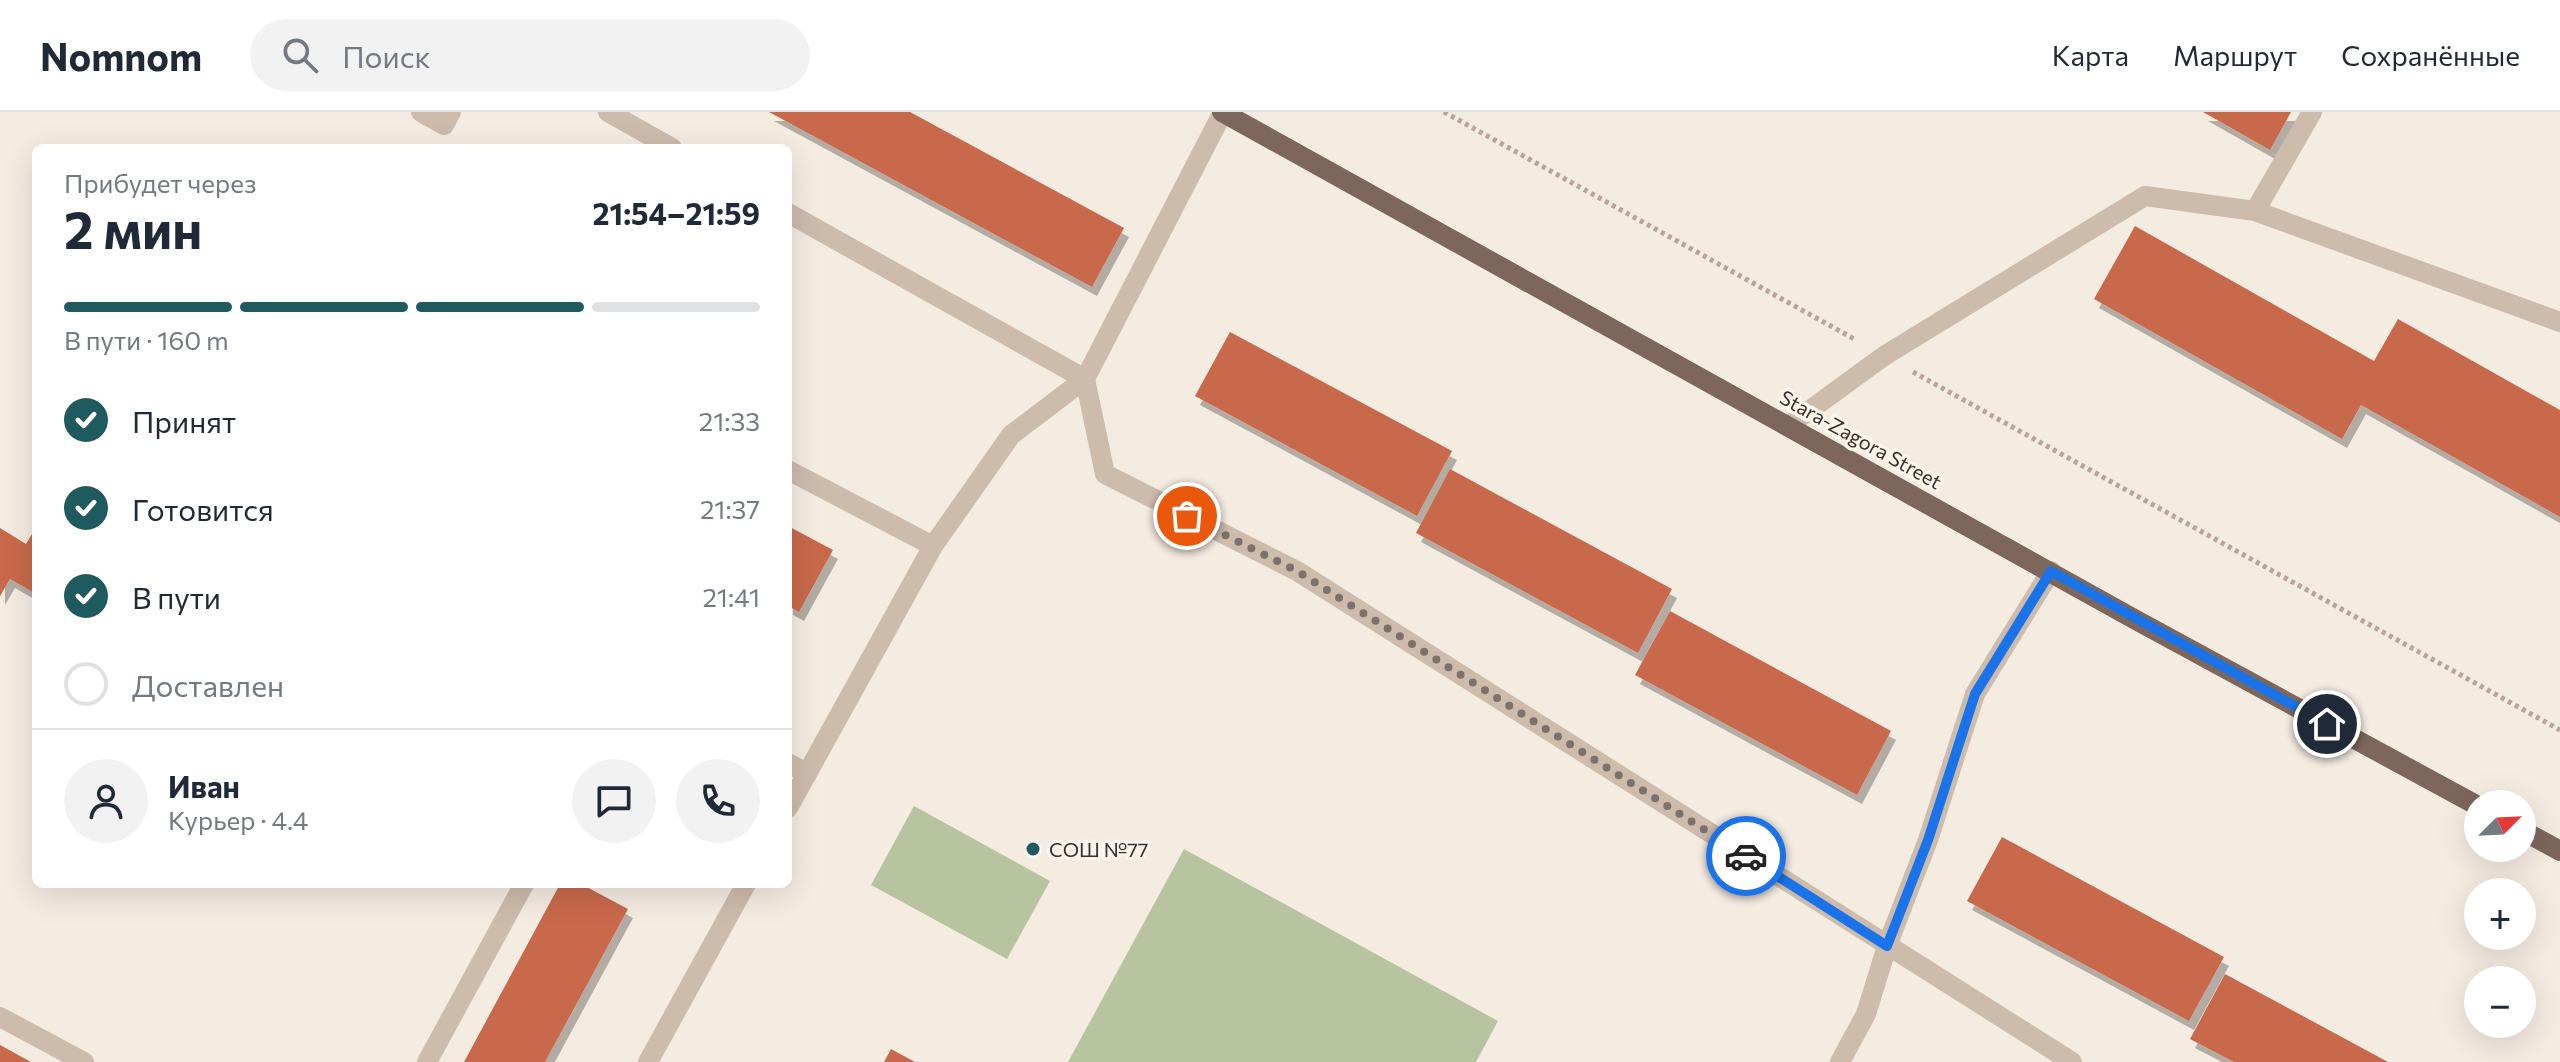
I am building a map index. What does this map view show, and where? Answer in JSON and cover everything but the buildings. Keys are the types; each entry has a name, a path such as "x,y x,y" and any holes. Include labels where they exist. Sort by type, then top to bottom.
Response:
{"main road":[{"name":"Stara-Zagora Street","path":"1222,112 2464,798"},
{"path":"2536,838 2560,851"}],"lane":[{"path":"421,112 444,125 451,112"},
{"path":"608,112 665,144"},
{"path":"792,801 933,546 1011,435 1085,379 1222,112"},
{"path":"2255,211 2312,112"},
{"path":"1788,426 1884,356 2145,196 2255,211 2560,322"},
{"path":"792,215 1085,379 1105,474 1297,571 2072,1062"},
{"path":"792,472 933,546"},
{"path":"1840,1062 1866,1014 1887,946 1928,840 1975,694 2051,571"},
{"path":"792,765 807,773"},
{"path":"427,1062 522,888"},
{"path":"648,1062 744,888"},
{"path":"0,1017 84,1062"}],"path":[{"path":"1444,112 2560,730"}],"green space":[{"path":"914,806 1050,881 1007,959 871,885"},
{"path":"1184,849 1498,1021 1476,1062 1068,1062"}],"way so far":[{"path":"1187,516 1297,571 1746,856"}],"place":[{"name":"СОШ №77","path":"1033,849"}],"route":[{"path":"1746,856 1887,946 1928,840 1975,694 2051,571 2327,724"}]}
